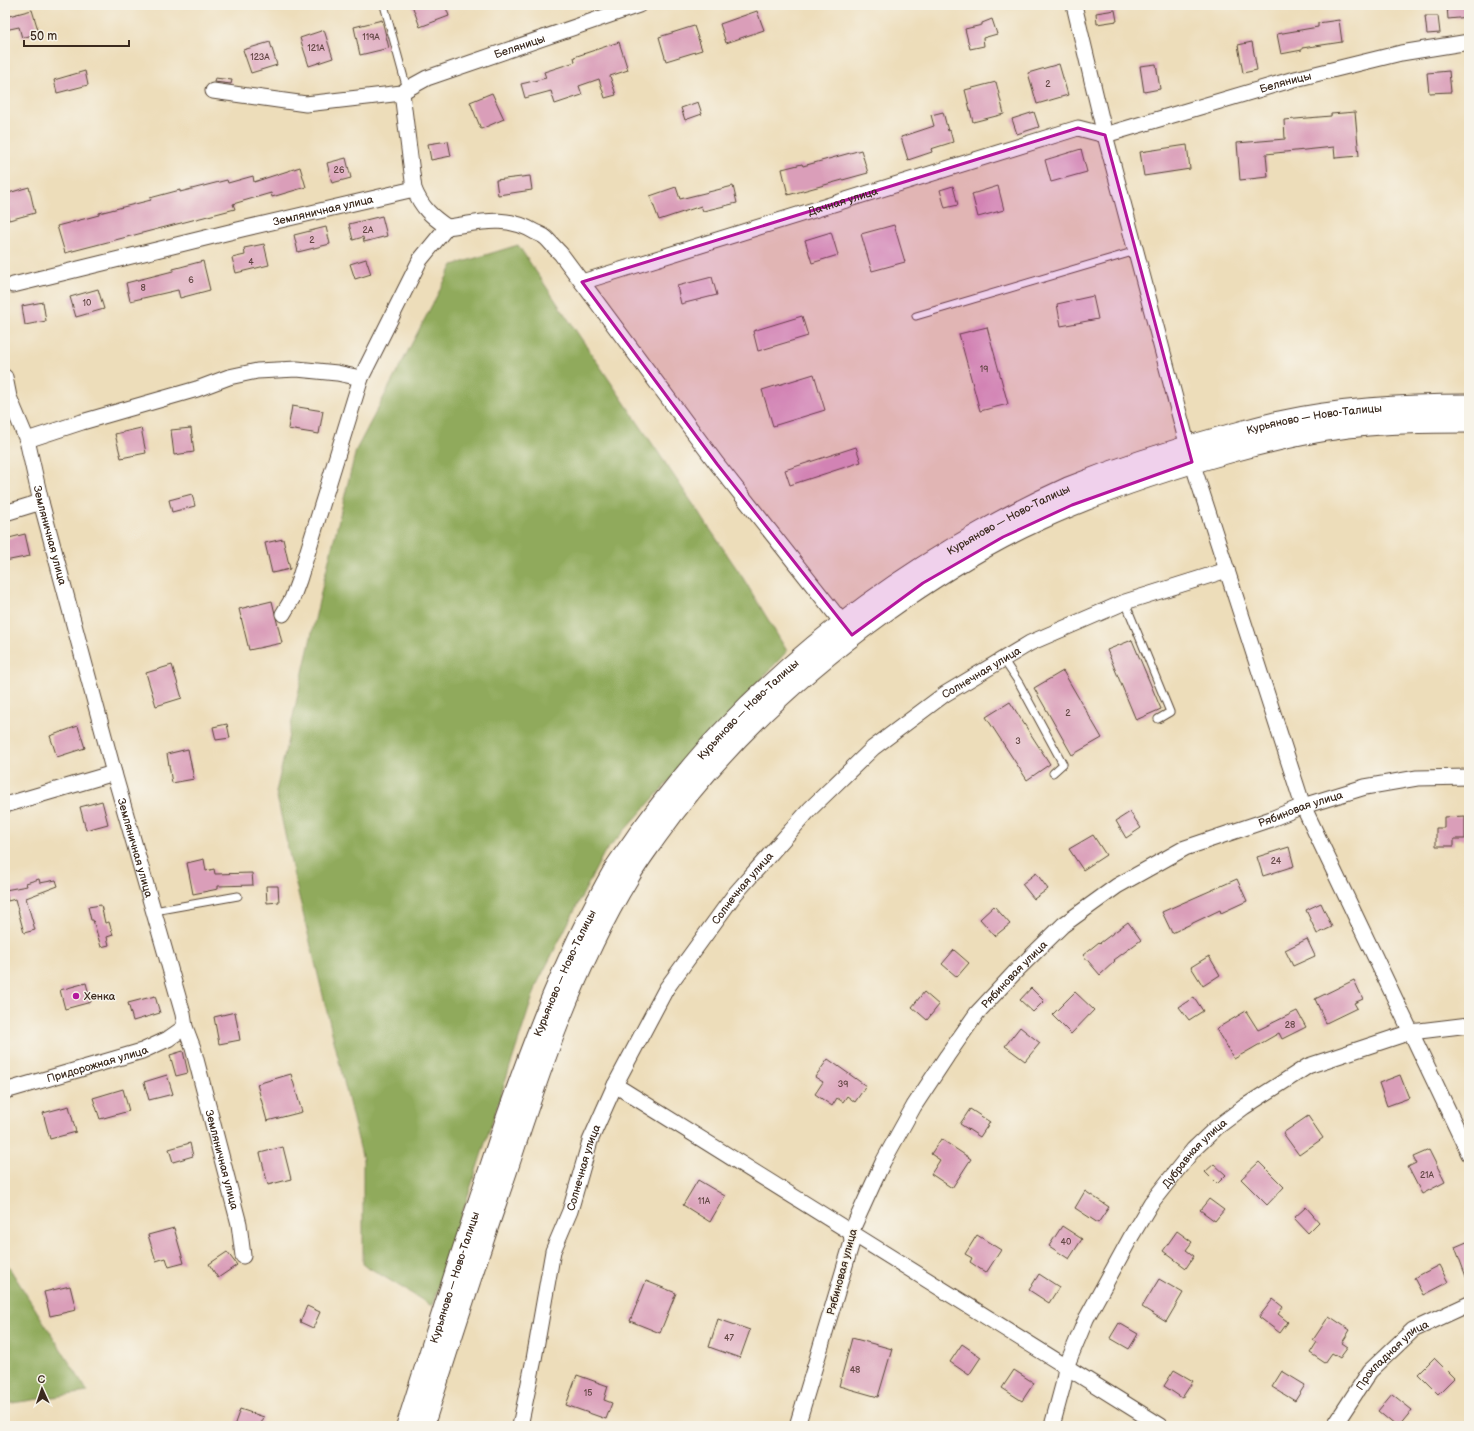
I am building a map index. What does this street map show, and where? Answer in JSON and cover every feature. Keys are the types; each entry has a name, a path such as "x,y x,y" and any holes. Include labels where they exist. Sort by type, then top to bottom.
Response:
{"main road":[{"name":"Курьяново — Ново-Талицы","path":"407,1426 517,1086 567,962 618,865 663,801 692,765 738,716 780,675 847,629 1003,537 1072,505 1146,477 1190,454 1284,421 1356,410 1425,405 1469,405"},
{"name":"Курьяново — Ново-Талицы","path":"1190,454 1290,436 1357,426 1428,422 1469,422"},
{"name":"Курьяново — Ново-Талицы","path":"423,1426 532,1091 556,1026 583,964 613,904 630,874 645,852 674,811 705,773 747,728 790,686 825,656 847,629"}],"street":[{"name":"Беляницы","path":"213,91 306,104 404,91 427,78 639,5"},
{"path":"1074,5 1105,135 1190,454 1303,806 1469,1154"},
{"name":"Беляницы","path":"1105,135 1291,80 1401,54 1469,42"},
{"path":"404,91 414,189 419,202 431,216 447,227"},
{"name":"Дачная улица","path":"582,282 1078,128 1105,135"},
{"name":"Земляничная улица","path":"13,285 414,189"},
{"path":"283,614 292,598 299,580 362,378 420,260 447,227 481,221 497,220 515,222 529,228 545,237 561,254 717,464 847,629"},
{"path":"27,440 82,422 197,389 229,377 257,371 297,369 337,373 362,378"},
{"name":"Земляничная улица","path":"5,377 8,397 27,440 41,502 114,773 183,1014 185,1028 193,1048 230,1185 239,1224 243,1256"},
{"path":"5,513 41,502"},
{"name":"Солнечная улица","path":"520,1426 534,1359 553,1251 570,1211 590,1141 615,1085 666,989 735,894 810,809 873,748 945,694 1030,643 1125,602 1228,570"},
{"path":"5,804 114,773"},
{"name":"Рябиновая улица","path":"797,1426 852,1242 852,1232 887,1154 914,1106 977,1013 1017,970 1064,925 1117,886 1185,848 1271,819 1303,806 1365,787 1417,778 1469,777"},
{"name":"Дубравная улица","path":"1052,1426 1064,1385 1066,1367 1086,1319 1132,1235 1156,1198 1193,1150 1216,1128 1244,1107 1308,1066 1411,1032 1469,1025"},
{"name":"Придорожная улица","path":"5,1092 142,1051 168,1039 185,1028"},
{"path":"615,1085 1161,1426"},
{"name":"Прохладная улица","path":"1334,1426 1370,1371 1413,1330 1469,1304"}],"lane":[{"path":"384,5 404,91"},
{"path":"916,316 1136,251"},
{"path":"1125,602 1170,712 1158,719"},
{"path":"1003,659 1019,683 1063,764 1053,773"},
{"path":"154,911 238,896"}],"highlighted area":[{"path":"1078,128 1105,135 1192,462 1072,505 1003,537 923,583 852,635 717,464 582,282"}],"green space":[{"path":"518,245 743,578 787,651 604,853 537,984 432,1306 363,1264 363,1160 293,872 276,792 322,588 356,450 453,265"},
{"path":"5,1261 88,1392 5,1404"}],"building":[{"path":"412,5 445,5 449,16 420,27"},
{"path":"1447,5 1469,5 1469,17 1448,19"},
{"path":"32,10 39,33 22,38 19,27 5,30 5,17"},
{"path":"1115,10 1117,21 1097,24 1096,13"},
{"path":"757,11 764,30 726,43 720,24"},
{"path":"1425,16 1438,16 1440,33 1427,34"},
{"path":"992,19 997,34 983,38 984,46 970,49 965,29 982,25 982,23"},
{"path":"382,20 389,48 360,55 354,27"},
{"path":"1339,20 1342,42 1302,48 1302,50 1281,54 1277,34 1318,27 1318,23"},
{"path":"694,26 702,50 666,61 659,37"},
{"path":"324,30 333,58 309,66 300,38"},
{"path":"270,42 277,65 251,73 243,50"},
{"path":"619,42 628,70 610,76 616,95 605,98 599,79 579,86 582,95 555,104 551,91 525,98 521,84 546,78 544,72 575,62 574,57"},
{"path":"1252,42 1257,70 1243,73 1238,45"},
{"path":"1059,64 1068,95 1037,104 1028,73"},
{"path":"1156,64 1160,89 1144,92 1140,66"},
{"path":"85,71 88,85 57,93 54,80"},
{"path":"1449,71 1451,92 1429,93 1427,73"},
{"path":"215,78 232,80 231,84 214,82"},
{"path":"996,82 1004,114 973,122 965,90"},
{"path":"492,93 504,119 481,129 470,102"},
{"path":"698,102 702,114 685,120 681,108"},
{"path":"943,112 948,131 950,130 953,142 931,149 932,152 908,160 901,137 934,126 931,115"},
{"path":"1034,112 1039,127 1017,134 1012,119"},
{"path":"1355,112 1359,156 1335,158 1334,147 1266,154 1268,177 1240,180 1237,143 1285,139 1284,120 1331,116 1331,114"},
{"path":"448,141 451,156 431,160 428,144"},
{"path":"1187,145 1190,169 1144,176 1140,152"},
{"path":"1081,149 1087,172 1051,182 1045,160"},
{"path":"861,150 868,173 788,195 782,169 802,164 803,166"},
{"path":"346,158 351,178 332,183 327,163"},
{"path":"300,167 306,187 272,197 271,193 233,204 235,209 65,253 57,226 99,215 99,213 151,200 150,198 180,190 180,192 227,180 228,183 253,176 254,182"},
{"path":"530,176 532,190 498,195 496,180"},
{"path":"733,186 737,203 703,211 701,206 659,220 650,196 676,187 680,199"},
{"path":"953,186 958,205 945,208 940,190"},
{"path":"998,186 1004,210 978,217 972,194"},
{"path":"29,187 35,213 9,220 5,205 5,194"},
{"path":"382,216 387,236 364,242 363,237 353,240 349,224"},
{"path":"894,225 905,262 872,271 861,234"},
{"path":"326,227 330,244 298,252 294,235"},
{"path":"831,232 838,255 812,263 805,240"},
{"path":"264,244 269,265 236,273 232,258 245,255 244,248"},
{"path":"366,259 371,274 355,279 350,264"},
{"path":"203,261 210,290 180,298 178,290 130,301 126,283 173,271 173,269"},
{"path":"712,277 717,295 681,304 677,286"},
{"path":"98,289 104,309 76,317 70,297"},
{"path":"1093,296 1098,319 1061,326 1057,304"},
{"path":"43,302 46,321 25,325 22,306"},
{"path":"802,316 808,336 758,351 753,331"},
{"path":"987,327 1008,404 980,411 959,334"},
{"path":"814,374 825,410 773,426 762,390"},
{"path":"292,406 323,411 319,434 288,429"},
{"path":"141,428 146,453 121,458 115,434"},
{"path":"191,428 194,452 174,455 171,430"},
{"path":"856,447 861,462 790,485 785,470"},
{"path":"192,494 195,506 172,512 169,500"},
{"path":"25,534 30,556 5,561 5,539"},
{"path":"283,539 290,569 272,573 265,543"},
{"path":"272,601 282,643 249,650 239,609"},
{"path":"1132,640 1161,709 1136,720 1107,650"},
{"path":"172,665 182,698 156,706 146,673"},
{"path":"1063,671 1102,738 1072,755 1034,688"},
{"path":"1010,702 1050,764 1027,780 986,717"},
{"path":"227,724 230,738 216,740 213,727"},
{"path":"78,726 85,748 57,757 50,736"},
{"path":"188,749 194,779 172,783 167,754"},
{"path":"102,801 108,824 86,830 80,807"},
{"path":"1130,812 1141,828 1126,838 1116,821"},
{"path":"1465,816 1465,839 1454,839 1454,846 1436,846 1436,828 1444,828 1444,817"},
{"path":"1093,835 1106,855 1083,870 1069,849"},
{"path":"1289,847 1294,866 1263,876 1257,857"},
{"path":"204,859 206,871 214,869 215,874 252,873 253,885 218,886 218,889 193,894 187,863"},
{"path":"1036,873 1048,889 1034,899 1022,884"},
{"path":"39,879 40,883 56,880 58,886 26,898 35,930 24,933 15,899 8,901 5,890 27,886 26,883"},
{"path":"1237,879 1247,901 1221,913 1220,910 1172,933 1162,912"},
{"path":"266,886 278,886 279,902 267,903"},
{"path":"1321,903 1332,927 1317,934 1306,910"},
{"path":"101,905 105,923 109,922 113,935 107,937 109,945 101,947 88,907"},
{"path":"994,906 1010,924 995,936 980,919"},
{"path":"1128,922 1141,940 1114,960 1115,961 1100,975 1083,955"},
{"path":"1307,939 1315,956 1293,966 1285,950"},
{"path":"954,950 969,963 957,977 942,964"},
{"path":"1209,956 1220,975 1203,986 1191,967"},
{"path":"1354,980 1363,999 1354,1003 1357,1008 1326,1023 1315,999"},
{"name":"Хенка","path":"86,983 91,1002 65,1009 60,990"},
{"path":"1031,988 1044,1001 1033,1012 1020,1000"},
{"path":"924,992 939,1005 927,1020 912,1007"},
{"path":"1075,992 1094,1010 1071,1034 1052,1015"},
{"path":"155,996 160,1013 133,1021 128,1003"},
{"path":"1194,997 1203,1011 1189,1020 1179,1007"},
{"path":"1246,1011 1258,1030 1297,1011 1306,1027 1282,1039 1279,1033 1234,1059 1216,1029"},
{"path":"235,1012 240,1040 219,1044 214,1017"},
{"path":"1020,1027 1040,1043 1025,1061 1005,1046"},
{"path":"183,1051 188,1073 176,1076 170,1055"},
{"path":"828,1059 866,1086 855,1102 847,1096 843,1102 837,1098 832,1106 815,1094 823,1082 815,1077"},
{"path":"291,1074 302,1112 267,1121 257,1084"},
{"path":"167,1075 173,1094 149,1100 144,1082"},
{"path":"1400,1075 1409,1098 1387,1106 1379,1083"},
{"path":"123,1089 129,1111 100,1119 93,1098"},
{"path":"69,1106 76,1132 50,1139 43,1113"},
{"path":"970,1109 990,1122 980,1137 960,1124"},
{"path":"1308,1116 1323,1138 1299,1155 1283,1133"},
{"path":"941,1139 971,1159 952,1188 931,1174 940,1160 931,1154"},
{"path":"190,1143 193,1156 173,1162 169,1149"},
{"path":"283,1147 291,1179 268,1185 260,1153"},
{"path":"1429,1150 1445,1182 1422,1194 1408,1167 1416,1163 1413,1157"},
{"path":"1259,1162 1284,1187 1267,1205 1241,1179"},
{"path":"1214,1164 1226,1175 1217,1184 1205,1172"},
{"path":"698,1180 725,1196 710,1222 683,1205"},
{"path":"1085,1191 1109,1207 1098,1223 1075,1208"},
{"path":"1209,1199 1224,1210 1215,1221 1200,1210"},
{"path":"1306,1207 1319,1222 1308,1233 1294,1218"},
{"path":"1062,1226 1082,1239 1069,1259 1049,1246"},
{"path":"174,1228 184,1263 169,1267 166,1258 156,1261 148,1235"},
{"path":"1177,1231 1192,1242 1186,1250 1194,1256 1186,1268 1163,1251"},
{"path":"977,1235 1001,1250 986,1273 970,1262 972,1258 965,1254"},
{"path":"1469,1241 1469,1281 1468,1282 1455,1247"},
{"path":"227,1252 237,1265 218,1278 209,1264"},
{"path":"1439,1265 1448,1282 1423,1295 1414,1278"},
{"path":"1039,1274 1059,1287 1049,1303 1029,1290"},
{"path":"1159,1279 1183,1293 1166,1322 1142,1307"},
{"path":"646,1281 676,1293 660,1333 630,1321"},
{"path":"70,1286 76,1310 50,1316 44,1292"},
{"path":"1273,1299 1283,1307 1278,1314 1288,1322 1280,1333 1259,1317"},
{"path":"307,1306 320,1312 313,1328 300,1322"},
{"path":"1329,1316 1350,1330 1342,1343 1348,1347 1340,1358 1332,1353 1325,1363 1310,1353 1317,1342 1313,1340"},
{"path":"718,1319 750,1330 740,1358 709,1347"},
{"path":"1119,1323 1138,1334 1129,1349 1110,1338"},
{"path":"852,1338 892,1349 878,1397 839,1386"},
{"path":"962,1344 981,1357 969,1375 950,1362"},
{"path":"1434,1358 1454,1378 1438,1394 1418,1374"},
{"path":"1014,1370 1034,1383 1022,1401 1002,1388"},
{"path":"1174,1370 1193,1381 1182,1398 1164,1386"},
{"path":"1282,1371 1305,1385 1295,1401 1272,1387"},
{"path":"577,1375 608,1386 604,1400 612,1403 606,1419 566,1405"},
{"path":"1392,1394 1412,1410 1399,1426 1396,1426 1378,1411"},
{"path":"240,1409 264,1417 260,1426 234,1426"}],"place":[{"name":"Хенка","path":"76,996"}]}
